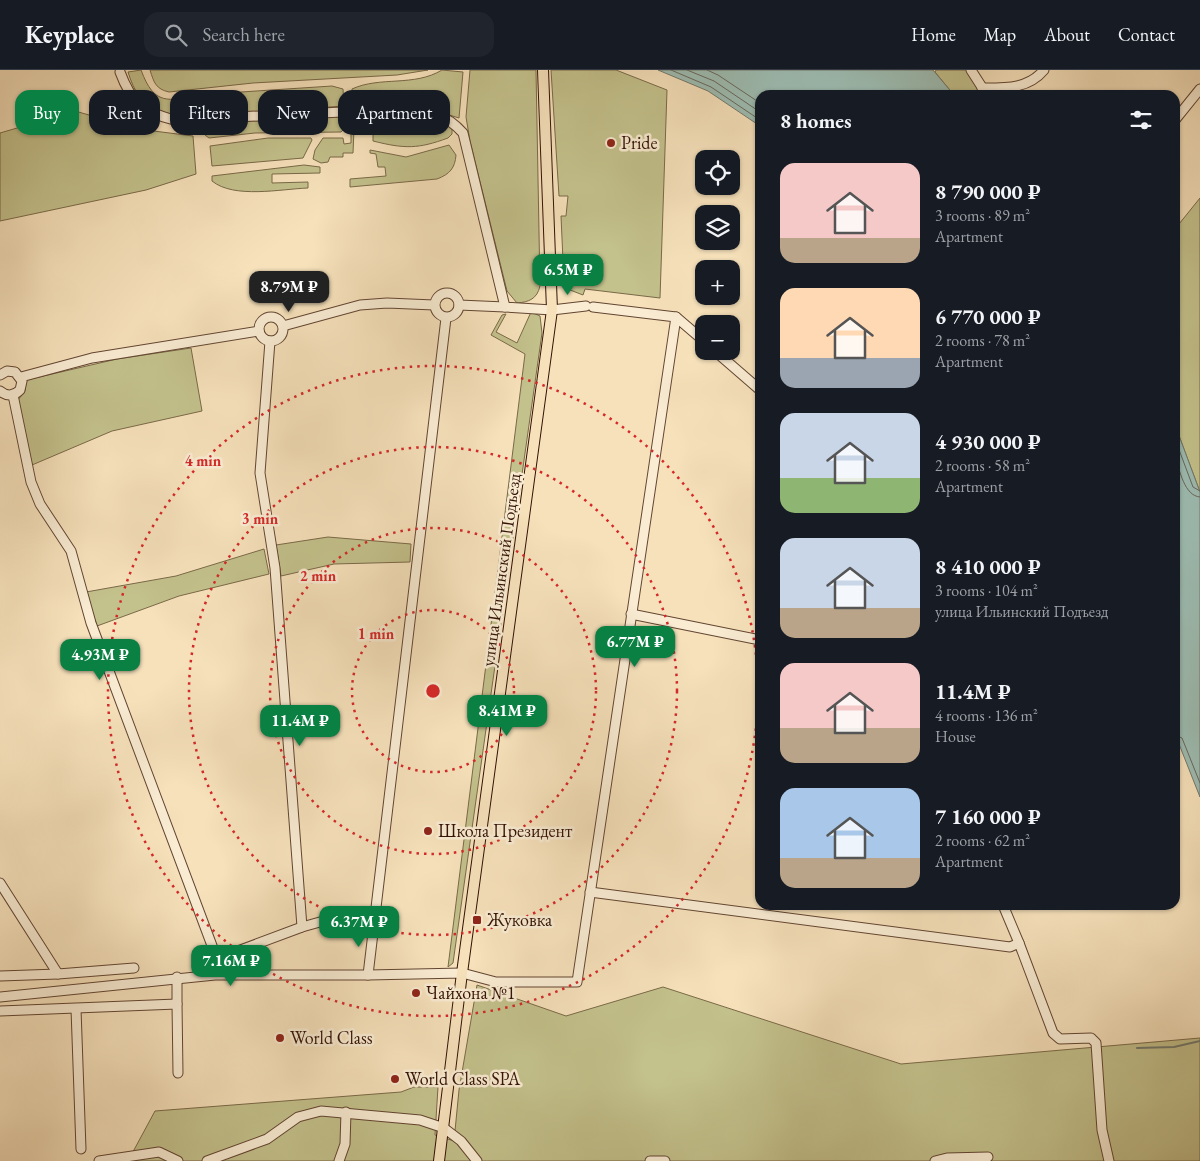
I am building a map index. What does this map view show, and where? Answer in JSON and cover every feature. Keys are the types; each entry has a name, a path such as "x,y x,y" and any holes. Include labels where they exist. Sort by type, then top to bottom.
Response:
{"main road":[{"name":"улица Ильинский Подъезд","path":"439,1161 462,973 552,310 543,70"}],"street":[{"path":"971,70 983,90"},
{"path":"992,90 1035,81 1044,70"},
{"path":"120,72 126,89 140,106 155,114 174,120 404,109 433,111 452,121 463,133 505,307"},
{"path":"1180,114 1200,89"},
{"path":"449,293 456,297 459,305 457,313 446,318 439,315 434,305 438,297 449,293"},
{"path":"283,326 360,306 386,303 434,305"},
{"path":"459,305 552,310 589,307 676,318 695,334"},
{"path":"269,316 278,319 283,326 283,330 278,338 270,341 261,337 259,331 262,320 269,316"},
{"path":"368,975 446,318"},
{"path":"0,997 177,977 216,975 462,973 496,982 577,982 676,318"},
{"path":"0,375 11,370 21,377 92,358 259,331"},
{"path":"270,341 260,473 275,568 302,927"},
{"path":"725,360 755,386"},
{"path":"0,390 6,395 13,395 20,390 21,377"},
{"path":"13,395 27,469 35,495 71,551 90,623 214,951 219,958 302,927 327,920 374,924"},
{"path":"631,614 755,639"},
{"path":"0,883 58,974"},
{"path":"590,892 1010,946 1019,943"},
{"path":"1005,910 1053,1033 1060,1039 1091,1038 1096,1043 1102,1130 1109,1161"},
{"path":"0,976 134,968"},
{"path":"177,977 178,1073"},
{"path":"0,1011 177,1004"},
{"path":"76,1009 81,1148"},
{"path":"207,1161 267,1139 308,1112 346,1112 420,1120 444,1128 461,1141 478,1161"},
{"path":"339,1161 345,1144 346,1112"},
{"path":"99,1161 159,1152 178,1161"},
{"path":"935,1161 947,1158 988,1157"},
{"path":"650,1161 664,1161"}],"shaded area":[{"path":"141,70 151,90 136,90 128,72"},
{"path":"150,70 428,70 397,75 253,83 170,90 169,92 156,85"},
{"path":"442,70 463,72 459,118 450,115 450,90 352,90 363,85 409,80 431,75"},
{"path":"470,70 536,70 540,286 535,297 525,302 517,303 507,291 470,141 466,117"},
{"name":"Pride","path":"551,70 616,70 667,90 660,298 585,289 583,295 570,290 564,283 561,216 566,216 568,196 559,196"},
{"path":"936,70 967,70 979,90 950,90 935,72"},
{"path":"332,86 343,90 338,90 338,106 328,107 328,90 272,90"},
{"path":"258,91 258,112 248,113 248,92"},
{"path":"160,96 170,99 170,114 160,111"},
{"path":"79,112 89,115 89,135 160,135 160,132 170,133 170,135 193,136 196,174 146,190 0,221 0,133 15,129 15,135 79,135"},
{"path":"338,115 338,132 328,132 328,116"},
{"path":"258,120 258,133 248,134 248,121"},
{"path":"450,127 452,128 452,134 448,138 420,146 411,147 373,141 373,135 450,135"},
{"path":"205,135 237,135 209,138"},
{"path":"351,135 354,135 353,153 343,153 343,157 330,157 328,162 321,163 313,159 315,150 323,138 343,138 344,144 351,143"},
{"path":"268,138 311,138 312,140 303,158 212,166 210,146"},
{"path":"449,145 456,155 454,164 448,173 437,179 350,187 350,179 386,176 385,167 378,167 376,154 370,153 370,150 406,157"},
{"path":"304,165 320,167 320,173 272,174 272,183 308,182 308,188 258,192 232,190 221,187 212,181 212,176"},
{"path":"1200,198 1200,492 1180,438 1180,223"},
{"path":"531,312 540,316 542,333 453,963 448,967 525,354 491,335 502,315 506,314 496,332 517,343"},
{"path":"191,348 202,411 112,431 32,465 18,400 25,391 26,380 117,359"},
{"path":"328,537 411,544 410,562 334,564 281,576 276,545"},
{"path":"264,549 269,574 179,596 97,626 86,592 176,576"},
{"path":"477,985 566,1016 663,987 901,1064 1200,1038 1200,1161 128,1161 155,1111 401,1092 414,1087 438,1087 435,1135 454,1141 459,1090"}],"water":[{"path":"658,70 933,70 950,90 755,90 755,123 708,91"},
{"path":"1180,438 1200,492 1200,797 1180,747"}],"waterway":[{"path":"1137,1048 1174,1047 1200,1041"}],"place":[{"name":"Pride","path":"611,143"},
{"name":"Школа Президент","path":"428,831"},
{"name":"Жуковка","path":"477,920"},
{"name":"Чайхона №1","path":"416,993"},
{"name":"World Class","path":"280,1038"},
{"name":"World Class SPA","path":"395,1079"}]}
